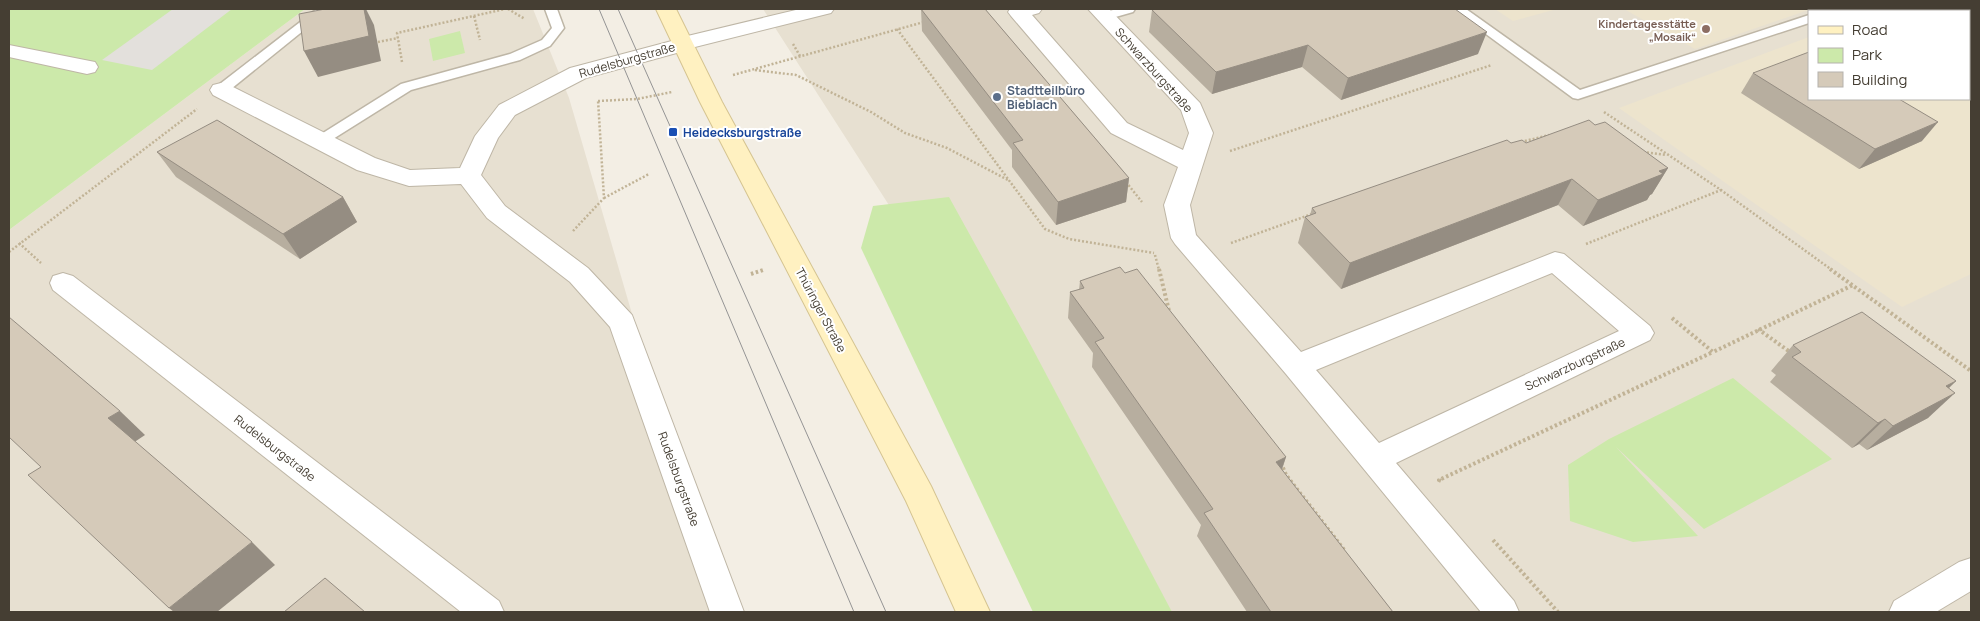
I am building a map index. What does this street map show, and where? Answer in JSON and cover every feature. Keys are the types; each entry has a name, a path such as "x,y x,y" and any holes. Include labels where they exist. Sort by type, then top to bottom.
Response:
{"main road":[{"name":"Thüringer Straße","path":"666,9 702,84 920,496 973,612"}],"street":[{"path":"683,44 824,9"},
{"path":"1032,9 1018,12 1119,128 1192,164"},
{"name":"Schwarzburgstraße","path":"1110,11 1192,108 1201,133 1177,205 1184,238 1296,366 1502,612"},
{"name":"Rudelsburgstraße","path":"683,44 578,73 507,110 487,136 468,176 496,212 579,275 622,322 726,612"},
{"path":"9,52 87,67"},
{"path":"221,90 366,164 409,178 468,176"},
{"name":"Schwarzburgstraße","path":"1296,366 1555,261 1640,333 1374,459"},
{"name":"Rudelsburgstraße","path":"63,283 487,612"},
{"path":"1906,612 1971,573"}],"lane":[{"path":"221,90 324,9"},
{"path":"320,141 406,87 515,57 546,43 558,28 551,9"},
{"path":"1458,9 1578,95 1808,19"}],"path":[{"path":"406,87 397,33 505,9"},
{"path":"604,198 598,101 637,100 702,84 925,22"},
{"path":"898,29 1045,229 1069,240 1154,253"},
{"path":"378,42 398,38"},
{"path":"1221,154 1522,55"},
{"path":"752,70 796,75 871,112 905,133 947,148 1010,182"},
{"path":"9,252 221,90"},
{"path":"1619,121 1721,190 1971,371"},
{"path":"1516,144 1534,137 1558,134"},
{"path":"1640,152 1669,156"},
{"path":"552,254 604,198 649,174"},
{"path":"1122,176 1141,199 1143,208"},
{"path":"1592,252 1584,245 1721,190"},
{"path":"1227,244 1320,212"},
{"path":"1152,244 1169,312"},
{"path":"1439,480 1853,285"},
{"path":"1668,314 1713,352"},
{"path":"1758,329 1797,358"},
{"path":"1405,444 1446,487"},
{"path":"1278,458 1286,475 1345,551"},
{"path":"1492,538 1558,612"}],"shaded area":[{"path":"173,9 232,9 152,70 102,60"},
{"path":"305,9 533,9 569,98 719,612 9,612 9,230"},
{"path":"763,9 1971,9 1971,612 1115,612 930,269"},
{"path":"1495,9 1557,9 1513,21"},
{"name":"Kindertagesstätte „Mosaik“","path":"1624,9 1811,9 1808,10 1695,49"},
{"path":"1886,9 1971,9 1971,274 1902,307 1619,108 1808,37 1808,100 1970,100 1970,10"}],"green space":[{"path":"9,9 305,9 9,230"},
{"path":"460,31 465,53 433,61 429,39"},
{"path":"949,197 1028,340 1172,612 1033,612 861,248 873,206"},
{"path":"1733,378 1832,459 1704,529 1616,447 1698,536 1633,542 1570,521 1568,465 1609,439"}],"building":[{"path":"325,9 364,9 369,36 304,51 299,14"},
{"path":"921,9 985,9 1129,178 1058,202 1013,143 1023,140"},
{"path":"1455,9 1487,32 1348,78 1308,45 1216,72 1152,10"},
{"path":"1971,9 1971,54 1970,10 1879,10"},
{"path":"1808,52 1808,100 1901,100 1938,122 1875,149 1753,73"},
{"path":"217,120 343,197 283,234 157,152"},
{"path":"1589,120 1595,125 1605,122 1668,168 1659,171 1663,174 1598,200 1572,179 1350,263 1305,217 1316,213 1312,208 1507,140 1511,143 1522,140 1526,143"},
{"path":"1120,267 1125,273 1137,269 1286,457 1276,462 1393,612 1271,612 1204,513 1213,509 1095,342 1104,338 1070,292 1084,288 1080,281"},
{"path":"1862,312 1956,381 1946,386 1955,393 1893,426 1885,419 1878,423 1792,357 1801,352 1793,345"},
{"path":"9,317 120,411 108,418 252,542 169,608 28,475 41,467 9,437"},
{"path":"325,578 365,612 284,612"}],"tram line":[{"path":"599,9 854,612"},
{"path":"618,9 886,612"}],"place":[{"name":"Kindertagesstätte „Mosaik“","path":"1706,29"},
{"name":"Stadtteilbüro Bieblach","path":"997,97"},
{"name":"Heidecksburgstraße","path":"673,132"}]}
